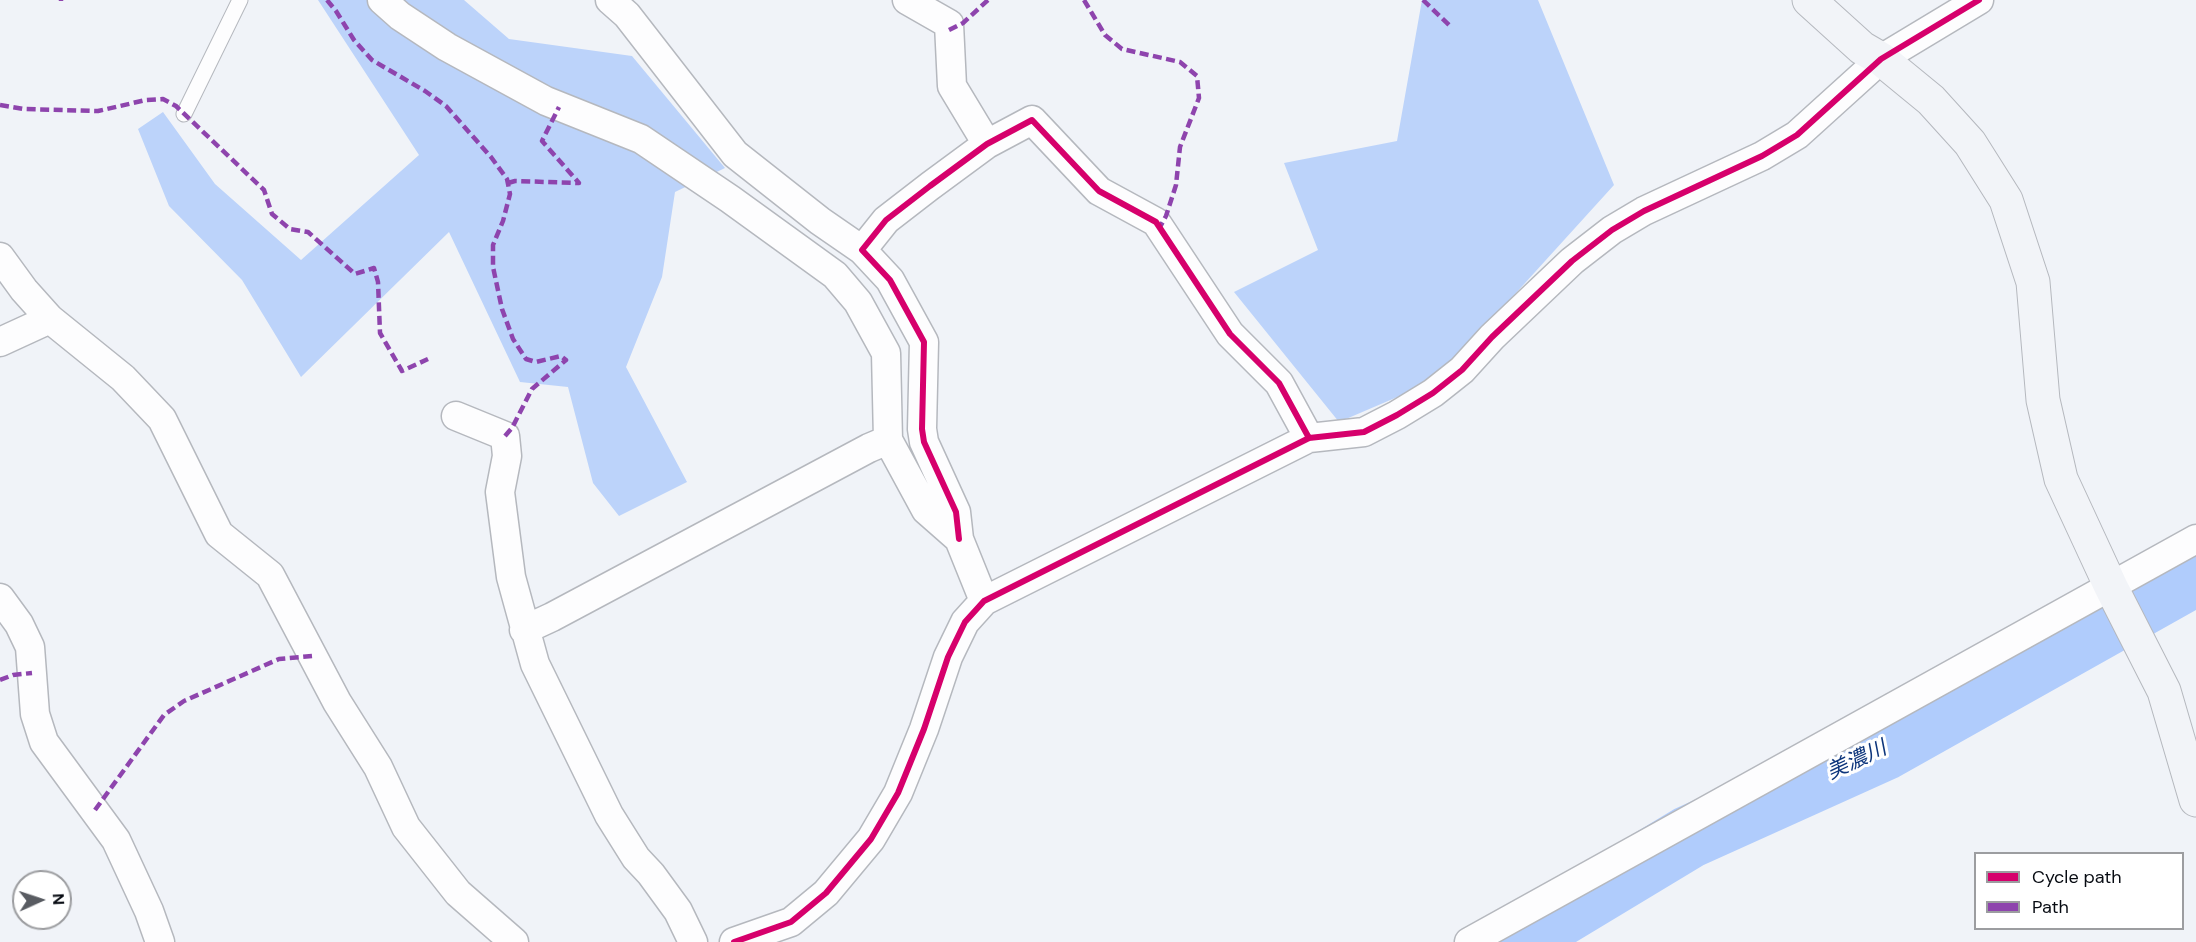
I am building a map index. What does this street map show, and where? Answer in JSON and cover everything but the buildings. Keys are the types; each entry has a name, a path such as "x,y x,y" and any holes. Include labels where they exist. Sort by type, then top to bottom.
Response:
{"street":[{"path":"382,0 400,16 447,47 546,102 641,139 730,199 835,275 858,302 886,353 888,440 926,510 959,539"},
{"path":"610,0 627,15 735,153 811,214 862,250 890,280 924,342 922,429 924,442 956,512 959,539 984,601"},
{"path":"908,0 949,24 952,86 987,144"},
{"path":"1809,0 1862,48 1881,59 1931,100 1970,143 2006,200 2033,282 2043,400 2061,479 2164,691 2196,800"},
{"path":"734,942 797,932 871,839 898,793 924,729 948,657 965,622 984,601 1309,438 1364,432 1397,415 1433,393 1462,370 1492,337 1572,261 1612,230 1644,211 1762,156 1797,135 1881,59 1979,0"},
{"path":"862,250 886,220 987,144 1032,120 1099,191 1156,222 1230,334 1280,383 1309,438"},
{"path":"0,257 24,290 50,319 123,378 162,419 219,534 270,575 337,702 378,767 406,827 458,893 514,942"},
{"path":"0,342 50,319"},
{"path":"456,416 505,436 507,456 500,492 511,577 535,664 609,815 636,858 651,874 678,911 693,942"},
{"path":"524,630 888,440"},
{"path":"1469,942 2196,539"},
{"path":"0,598 19,624 30,648 35,714 44,742 116,840 160,942"}],"lane":[{"path":"184,114 240,0"}],"shaded area":[{"path":"318,0 464,0 509,39 632,56 725,168 675,192 662,277 626,367 687,482 619,516 593,483 568,387 520,382 449,232 301,377 242,280 169,206 138,129 163,112 215,184 301,260 419,155"},
{"path":"1422,0 1538,0 1614,185 1437,380 1339,422 1234,292 1318,250 1284,163 1397,141"}],"waterway":[{"name":"美濃川","path":"1515,942 1689,837 1884,749 2196,574"}],"marked path":[{"path":"327,0 354,40 372,60 446,106 491,157 507,179 510,194 503,221 493,245 493,267 502,309 513,339 526,359 536,362 561,356 566,360 532,389 512,428 505,436"},
{"path":"949,30 963,23 988,0"},
{"path":"1084,0 1105,35 1122,49 1180,62 1197,76 1199,98 1180,147 1176,185 1160,227"},
{"path":"1423,0 1450,26"},
{"path":"0,105 24,109 98,111 146,100 163,99 176,106 264,190 272,214 290,229 308,232 355,274 374,268 378,282 380,333 402,371 428,359"},
{"path":"508,183 515,181 579,183 542,141 559,107"},
{"path":"95,810 164,715 184,701 279,659 312,656"},
{"path":"0,680 13,675 32,673"}],"cycle path":[{"path":"734,942 791,922 826,893 871,839 898,793 924,729 948,657 965,622 984,601 1309,438 1364,432 1397,415 1433,393 1462,370 1492,337 1572,261 1612,230 1644,211 1762,156 1797,135 1881,59 1979,0"},
{"path":"959,539 956,512 924,442 922,429 924,342 890,280 862,250 886,220 930,186 987,144 1032,120 1099,191 1156,222 1230,334 1279,383 1309,438"}]}
